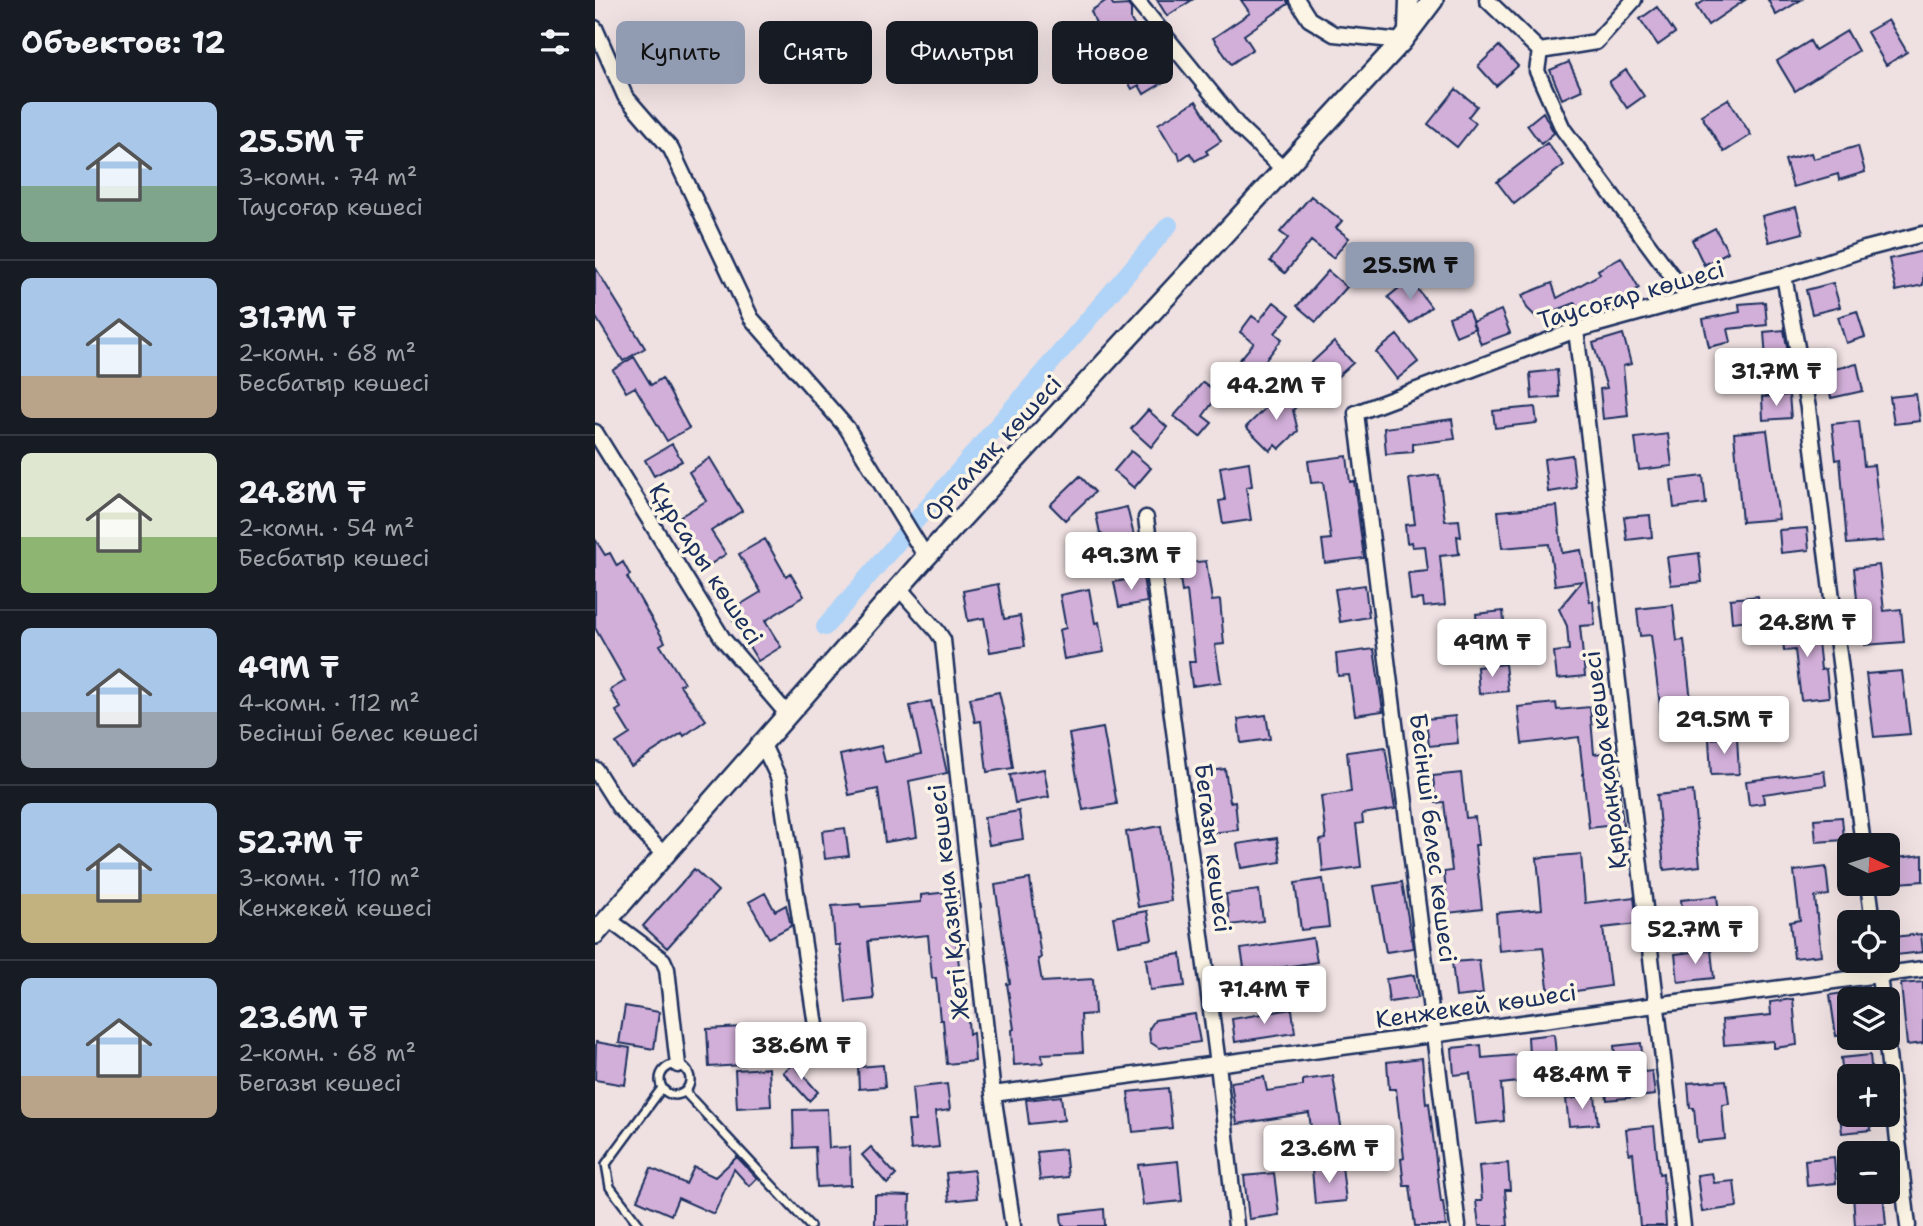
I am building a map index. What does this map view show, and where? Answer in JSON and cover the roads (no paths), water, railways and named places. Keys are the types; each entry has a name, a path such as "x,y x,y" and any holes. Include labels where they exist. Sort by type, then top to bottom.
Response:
{"main road":[{"name":"Орталық көшесі","path":"601,927 899,588 1405,36 1433,0"}],"street":[{"path":"1136,0 1240,127 1283,169"},
{"path":"1297,0 1309,19 1334,34 1405,36 1409,0"},
{"path":"1487,0 1540,51"},
{"path":"1540,51 1596,42 1634,0"},
{"path":"595,28 625,96 671,149 751,318 847,428 926,558"},
{"path":"1540,51 1537,71 1563,129 1689,299"},
{"name":"Тауcоғар көшесі","path":"1356,414 1576,330 1784,276 1865,249 1923,234"},
{"path":"1784,276 1808,408 1861,833"},
{"name":"Қыранқара көшесі","path":"1576,330 1683,1226"},
{"name":"Бесінші белес көшесі","path":"1356,414 1458,1226"},
{"name":"Құрсары көшесі","path":"595,432 723,639 788,715"},
{"name":"Бегазы көшесі","path":"1146,518 1218,1064 1236,1226"},
{"name":"Жеті Қазына көшесі","path":"899,588 943,640 993,1094 1013,1226"},
{"path":"762,743 779,779 820,1052"},
{"path":"595,769 619,807 664,855"},
{"path":"601,927 663,960 667,969 678,1065"},
{"name":"Кенжекей көшесі","path":"1900,968 1923,969"},
{"name":"Кенжекей көшесі","path":"993,1094 1657,1005 1848,973"},
{"path":"1887,1050 1907,1226"}],"lane":[{"path":"640,1226 610,1187 606,1164 661,1088 662,1071 671,1065 678,1065 690,1076 690,1084 685,1092 671,1095 661,1088"},
{"path":"685,1092 810,1226"}],"waterway":[{"path":"825,627 1169,225"}]}
